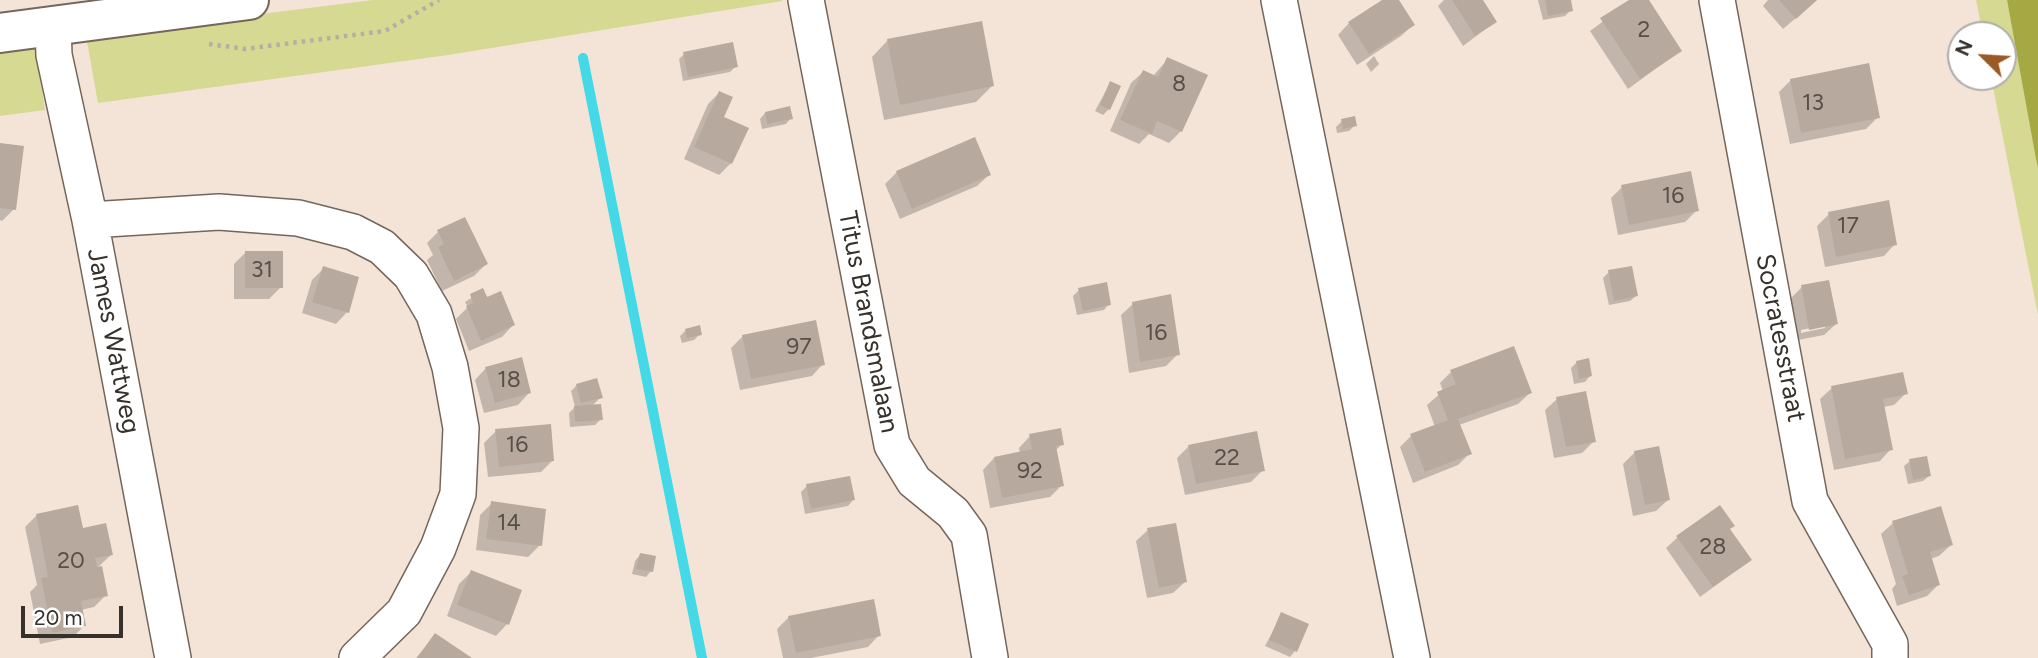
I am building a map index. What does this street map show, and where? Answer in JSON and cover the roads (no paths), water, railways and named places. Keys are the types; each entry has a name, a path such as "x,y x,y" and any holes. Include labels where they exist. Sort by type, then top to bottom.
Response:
{"street":[{"path":"0,33 249,0"},
{"name":"Titus Brandsmalaan","path":"806,0 892,445 914,481 953,513 968,535 990,658"},
{"path":"1279,0 1412,658"},
{"name":"Socratesstraat","path":"1717,0 1810,501 1890,643 1890,658"},
{"name":"James Wattweg","path":"53,25 54,55 90,220 173,658"},
{"path":"90,220 219,212 298,218 353,232 373,242 382,247 411,275 434,314 450,367 461,428 458,494 438,548 404,612 357,658"}],"waterway":[{"path":"583,58 702,658"}]}
